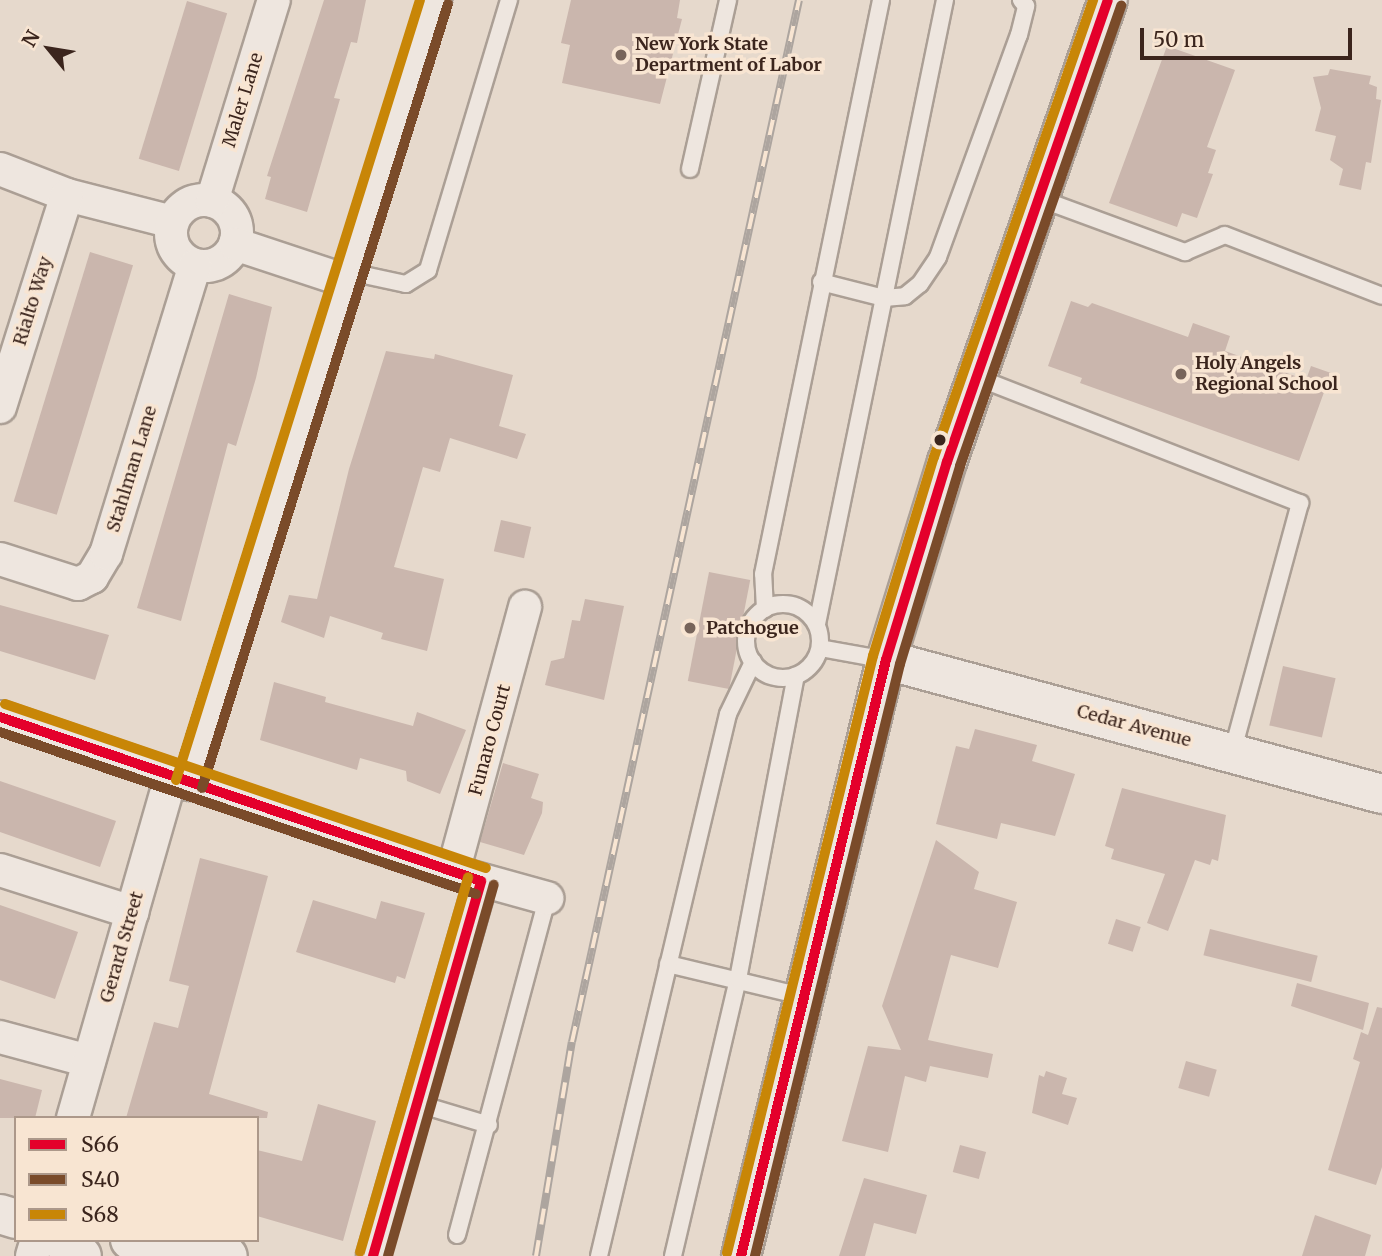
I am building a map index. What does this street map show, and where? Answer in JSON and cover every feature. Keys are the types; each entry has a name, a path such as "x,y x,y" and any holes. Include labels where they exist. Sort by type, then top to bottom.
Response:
{"street":[{"name":"Maler Lane","path":"212,201 274,0"},
{"name":"Gerard Street","path":"74,1116 132,912 180,780 348,277 435,0"},
{"path":"741,1256 807,998 886,660 976,377 1108,0"},
{"path":"0,169 66,195 172,222"},
{"name":"Rialto Way","path":"0,407 66,195"},
{"path":"212,201 233,217 235,243 219,262 195,265 174,249 172,222 188,204 212,201"},
{"path":"235,243 348,277"},
{"name":"Stahlman Lane","path":"0,559 78,584 92,577 106,554 195,265"},
{"name":"Funaro Court","path":"373,1256 419,1104 524,607"},
{"name":"Cedar Avenue","path":"886,660 1382,794"},
{"path":"0,717 467,877 547,898"},
{"path":"0,870 132,912"},
{"path":"0,1037 89,1061"},
{"path":"63,1242 82,1256"},
{"path":"142,1242 228,1256"}],"lane":[{"path":"348,277 406,284 428,270 509,0"},
{"path":"690,169 728,0"},
{"path":"765,609 763,574 881,0"},
{"path":"817,624 810,615 788,604 765,609 749,627 746,639 753,662 772,676 796,675 815,660 820,649 817,624 946,0"},
{"path":"821,282 884,298 905,296 938,257 1019,35 1026,6 1021,0"},
{"path":"1038,198 1185,252 1225,235 1382,296"},
{"path":"976,377 1300,503 1232,752"},
{"path":"820,649 886,660"},
{"path":"599,1256 728,714 753,662"},
{"path":"673,1256 738,979 796,675"},
{"path":"457,1235 489,1125 547,898"},
{"path":"668,964 807,998"},
{"path":"419,1104 489,1125"}],"building":[{"path":"324,0 366,0 357,43 351,42 334,98 340,99 307,212 265,199 271,177 267,176"},
{"name":"New York State Department of Labor","path":"571,0 680,0 677,18 682,19 660,104 562,83 570,45 561,43"},
{"path":"187,1 227,13 179,171 139,159"},
{"path":"1167,46 1235,70 1207,147 1216,150 1208,173 1213,174 1197,218 1182,213 1177,227 1109,203"},
{"path":"1330,69 1371,76 1369,84 1377,87 1376,99 1381,100 1371,163 1366,162 1361,190 1339,185 1343,169 1330,160 1336,136 1315,131 1321,108 1313,77 1328,75"},
{"path":"90,252 133,265 57,515 14,502"},
{"path":"229,294 272,307 256,378 236,446 228,443 181,621 137,608"},
{"name":"Holy Angels Regional School","path":"1071,301 1088,307 1092,303 1188,337 1193,323 1230,336 1225,351 1306,380 1311,366 1331,373 1299,461 1080,383 1082,378 1048,366"},
{"path":"386,351 434,359 435,354 513,375 499,426 526,434 517,459 450,438 440,472 423,467 394,567 444,579 427,651 381,639 383,633 330,616 324,638 281,622 289,595 317,599 349,469"},
{"path":"501,520 531,527 524,558 494,551"},
{"name":"Patchogue","path":"709,572 750,580 729,689 688,681"},
{"path":"585,599 624,606 604,700 545,685 551,661 564,658 572,620 580,621"},
{"path":"0,605 109,635 95,680 0,651"},
{"path":"1283,666 1336,678 1322,738 1269,725"},
{"path":"274,682 326,697 325,702 413,726 417,712 466,730 440,794 407,781 406,771 360,758 357,770 260,740"},
{"path":"975,729 1037,745 1032,761 1075,774 1055,836 1001,823 997,839 936,824 956,746 969,749"},
{"path":"503,763 539,774 531,798 543,802 542,813 524,855 480,842"},
{"path":"0,781 116,821 100,867 0,832"},
{"path":"1122,788 1226,815 1218,861 1212,859 1210,865 1195,860 1168,931 1147,923 1165,874 1111,859 1114,849 1105,846"},
{"path":"936,840 979,872 974,889 1017,902 998,968 951,955 928,1040 993,1054 988,1078 930,1066 926,1082 905,1076 888,1152 842,1141 868,1046 901,1050 882,1006"},
{"path":"200,858 268,876 209,1094 268,1112 267,1118 127,1116 154,1022 178,1028 189,986 169,981"},
{"path":"313,900 376,919 381,901 425,913 405,979 397,976 395,983 296,952"},
{"path":"0,905 78,932 55,999 0,980"},
{"path":"1116,919 1141,927 1133,952 1108,944"},
{"path":"1210,929 1318,956 1311,982 1203,955"},
{"path":"1297,983 1369,1003 1363,1030 1291,1006"},
{"path":"1377,1007 1382,1008 1382,1167 1376,1185 1328,1170 1360,1062 1353,1059 1361,1032 1368,1035"},
{"path":"1186,1061 1217,1070 1209,1097 1178,1088"},
{"path":"1046,1071 1067,1078 1062,1094 1077,1098 1068,1125 1032,1113 1039,1075 1044,1077"},
{"path":"0,1079 42,1090 36,1116 0,1118"},
{"path":"318,1104 376,1121 343,1241 259,1217 259,1150 302,1161"},
{"path":"960,1145 986,1152 979,1179 953,1172"},
{"path":"864,1178 927,1195 916,1234 874,1223 865,1256 839,1256"},
{"path":"1315,1215 1371,1235 1365,1256 1302,1256"}],"railway":[{"path":"536,1256 572,1042 799,0"}],"transit line":[{"name":"S68","path":"176,780 420,0"},
{"name":"S68","path":"727,1253 873,656 934,457 1093,0"},
{"name":"S66","path":"741,1256 886,660 947,462 1108,0"},
{"name":"S40","path":"202,788 448,4"},
{"name":"S40","path":"755,1256 900,664 960,466 1121,5"},
{"name":"S68","path":"5,704 486,868"},
{"name":"S66","path":"0,717 481,881"},
{"name":"S40","path":"0,732 476,894"},
{"name":"S68","path":"360,1252 468,877"},
{"name":"S66","path":"373,1256 481,881"},
{"name":"S40","path":"388,1256 494,885"}],"place":[{"name":"New York State Department of Labor","path":"621,55"},
{"name":"Holy Angels Regional School","path":"1181,374"},
{"name":"Patchogue","path":"690,628"}]}
